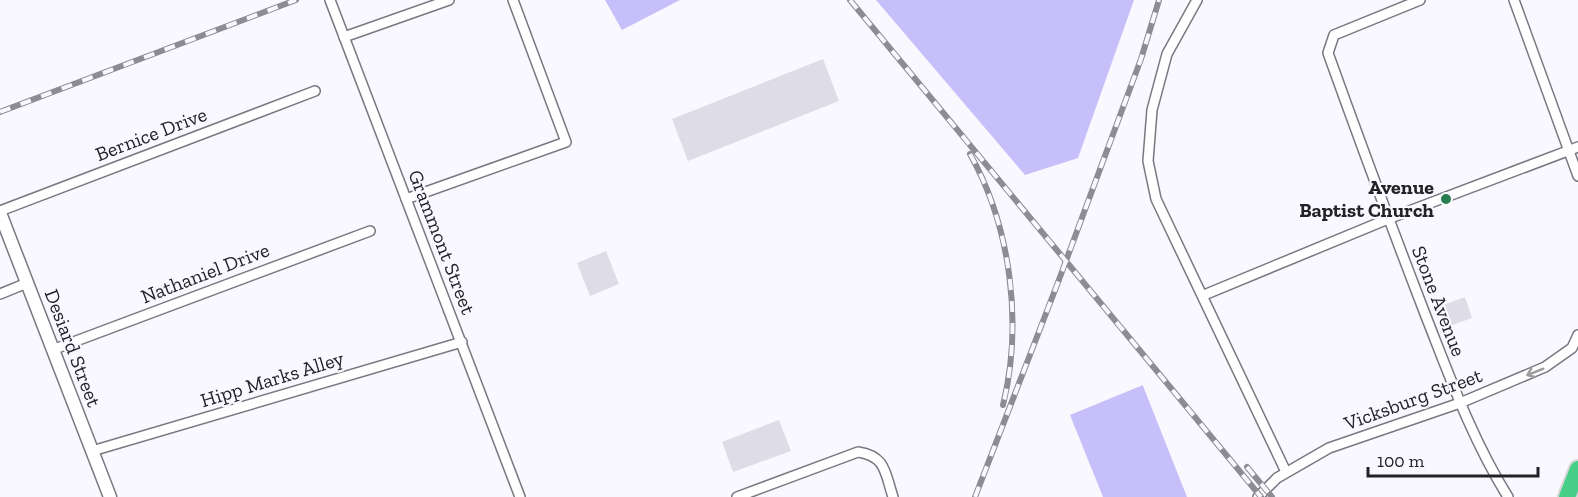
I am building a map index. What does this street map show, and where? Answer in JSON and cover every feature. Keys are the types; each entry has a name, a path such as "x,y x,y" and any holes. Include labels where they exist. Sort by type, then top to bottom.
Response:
{"highway":[{"path":"1568,494 1578,469"}],"street":[{"name":"Grammont Street","path":"330,0 520,497"},
{"path":"344,37 449,0"},
{"path":"406,199 566,142 513,0"},
{"path":"1197,0 1167,54 1152,110 1148,161 1156,199 1204,295 1286,472"},
{"name":"Stone Avenue","path":"1420,0 1334,35 1329,44 1328,53 1388,219 1460,403 1486,461 1508,497"},
{"path":"1514,0 1574,149 1578,176"},
{"name":"Bernice Drive","path":"0,212 315,91"},
{"path":"1204,295 1388,219 1574,149"},
{"name":"Desiard Street","path":"0,212 110,497"},
{"name":"Nathaniel Drive","path":"52,350 370,231"},
{"path":"0,294 27,283"},
{"name":"Vicksburg Street","path":"1258,497 1286,472 1329,448 1460,403 1545,368 1572,348 1578,334"},
{"name":"Hipp Marks Alley","path":"92,451 462,342"},
{"path":"737,497 858,452 873,454 881,461 893,497"}],"shaded area":[{"path":"605,0 680,0 622,30"},
{"path":"876,0 1134,0 1078,158 1025,175"},
{"path":"1143,385 1187,497 1103,497 1070,415"}],"building":[{"path":"823,59 839,101 688,161 672,119"},
{"path":"606,251 619,284 590,296 577,263"},
{"path":"1465,297 1472,318 1450,326 1443,305"},
{"path":"779,420 791,451 733,472 722,442"}],"railway":[{"path":"0,112 296,0"},
{"path":"850,0 1261,497"},
{"path":"975,497 1141,59 1159,0"},
{"path":"970,154 984,182 995,213 1004,244 1009,276 1012,342 1003,405"},
{"path":"1247,467 1272,497"}],"place":[{"name":"Avenue Baptist Church","path":"1446,199"}]}
